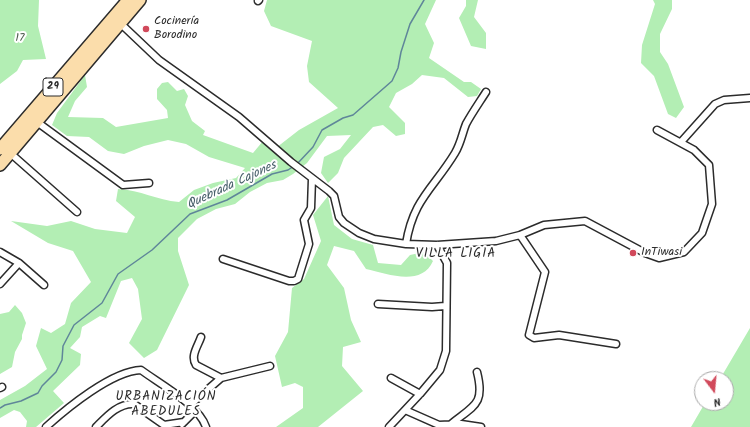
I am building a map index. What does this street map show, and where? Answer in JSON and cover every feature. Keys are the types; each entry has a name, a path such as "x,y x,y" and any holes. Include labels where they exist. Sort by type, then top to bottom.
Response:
{"highway":[{"name":"29","path":"0,165 5,150 128,0"},
{"name":"29","path":"5,150 37,122 140,0"}],"street":[{"path":"120,23 159,60 239,117 291,162 329,191 334,196 339,217 344,224 364,235 406,244 437,245 496,240 520,235 544,225 585,222 645,253 659,258 684,252 702,233 712,204 709,165 694,150 656,130"},
{"path":"406,244 408,227 421,198 454,155 461,143 466,125 486,92"},
{"path":"681,142 715,104 724,100 750,98"},
{"path":"37,122 124,185 149,183"},
{"path":"5,150 77,212"},
{"path":"223,259 289,281 294,281 298,278 309,244 304,220 312,208 312,179"},
{"path":"520,235 545,272 529,335 534,338 559,334 616,344"},
{"path":"389,427 440,370 446,351 445,306 447,263 437,245"},
{"path":"0,252 19,263 44,285"},
{"path":"0,284 19,263"},
{"path":"378,304 432,307 445,306"},
{"path":"202,337 193,355 193,361 196,365 221,378"},
{"path":"190,405 221,378 270,366"},
{"path":"46,427 69,406 97,387 134,370 141,370 190,405 201,416 206,427"},
{"path":"451,424 475,405 480,398 481,386 477,372"},
{"path":"391,378 420,394"},
{"path":"96,427 110,413 123,405 129,404 134,404 164,425 184,422"},
{"path":"405,410 439,425 451,424 481,427"},
{"path":"178,427 195,411"}],"green space":[{"name":"17","path":"0,0 39,0 38,26 46,59 23,60 17,71 0,84"},
{"path":"267,0 436,0 425,24 434,43 429,58 464,82 471,82 481,89 477,96 468,97 444,78 422,75 412,84 396,93 389,107 405,123 405,134 396,136 383,125 373,127 344,158 338,173 328,183 321,173 324,157 340,149 351,135 327,136 307,163 293,174 283,180 267,183 250,192 235,204 216,209 197,219 178,238 178,251 189,285 157,350 144,358 129,343 142,319 138,289 132,278 121,281 106,318 100,316 82,327 80,337 70,348 81,354 80,365 53,391 64,403 36,427 26,427 27,421 20,412 14,410 0,418 0,400 25,386 47,369 36,346 41,328 51,333 65,324 71,303 91,282 73,251 48,243 11,221 47,226 71,221 95,229 127,233 135,217 116,201 118,189 134,191 179,202 194,190 213,183 236,178 245,168 209,157 186,144 168,140 144,146 124,154 108,151 89,137 67,136 52,125 57,113 85,75 87,87 75,101 68,117 103,118 116,127 168,118 167,110 157,99 157,89 162,83 168,82 177,91 184,89 188,96 185,105 192,121 205,131 203,135 253,153 263,141 272,151 299,130 338,108 309,82 307,66 312,41 271,26 264,11"},
{"path":"466,0 478,0 474,17 486,33 486,49 471,46 459,18 466,6"},
{"path":"653,0 672,0 672,9 660,34 660,52 668,64 684,107 676,118 668,114 654,76 641,63 642,45 655,4"},
{"path":"328,196 334,225 352,239 373,245 378,263 401,265 410,255 424,252 433,261 428,269 421,274 403,277 394,276 366,269 354,251 334,246 327,265 344,288 351,320 361,342 343,347 342,366 363,391 318,427 276,427 303,408 303,387 295,383 282,387 275,356 288,332 292,288 304,279 321,241 313,215"},
{"path":"15,305 22,313 26,323 22,339 15,352 12,367 0,374 0,314 9,312"},
{"path":"750,328 750,427 691,427 700,411 734,411 734,371 725,371"}],"waterway":[{"name":"Quebrada Cajones","path":"297,164 313,147 322,130 343,118 353,115 392,81 398,68 401,52 410,24 424,0"},
{"name":"Quebrada Cajones","path":"0,408 38,393 42,386 56,372 62,360 63,346 74,325 102,303 118,274 152,250 190,214 227,200 272,174 288,170 294,166"}],"place":[{"name":"Cocinería Borodino","path":"146,29"},
{"name":"InTiwasi","path":"633,253"}],"district":[{"name":"VILLA LIGIA","path":"456,255"},
{"name":"URBANIZACIÓN ABEDULES","path":"166,406"}]}
